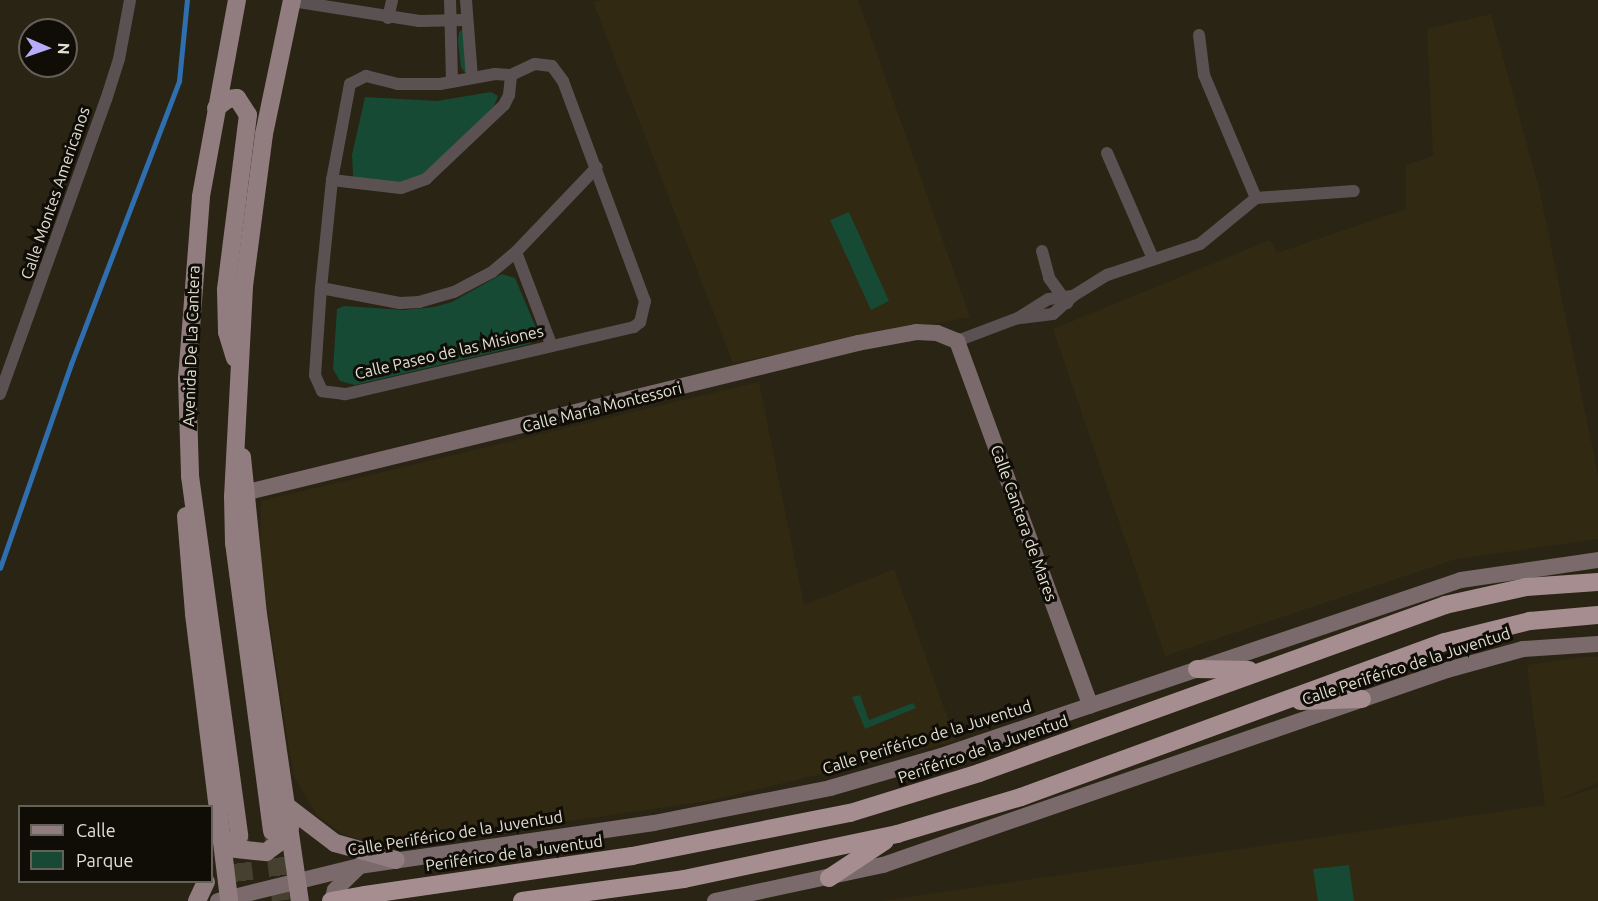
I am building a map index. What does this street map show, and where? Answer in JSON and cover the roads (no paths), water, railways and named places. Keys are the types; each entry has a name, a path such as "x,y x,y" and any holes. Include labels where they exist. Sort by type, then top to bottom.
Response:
{"highway":[{"name":"Periférico de la Juventud","path":"332,901 632,856 850,813 990,769 1445,605 1526,587 1598,582"},
{"path":"522,901 695,878 897,834 1021,797 1488,629 1562,616 1598,615"},
{"path":"1197,669 1260,670"},
{"path":"1283,702 1362,699"},
{"path":"829,878 897,834"}],"main road":[{"name":"Avenida De La Cantera","path":"237,0 201,197 190,309 187,378 190,476 239,836"},
{"path":"273,831 234,543 235,444 244,286 264,134 290,0"},
{"path":"216,108 228,99 237,98 248,115 226,290 227,332 239,368"},
{"name":"Calle María Montessori","path":"248,492 858,343 916,332 937,333 957,341"},
{"name":"Calle Cantera de Mares","path":"957,341 1090,705"},
{"path":"235,444 245,466 258,614 300,878 300,901"},
{"path":"190,476 186,524 189,569 225,899"},
{"name":"Calle Periférico de la Juventud","path":"225,899 300,878 360,866 654,823 830,788 940,756 1461,580 1598,561"},
{"name":"Calle Periférico de la Juventud","path":"715,901 829,878 978,834 1362,699 1523,649 1598,644"},
{"path":"220,839 236,849 266,852 287,837 290,816"},
{"path":"290,816 335,843 396,860"},
{"path":"213,866 220,839"},
{"path":"332,901 335,890 360,866"},
{"path":"197,901 206,883"}],"street":[{"name":"Calle Montes Americanos","path":"0,394 109,90 130,0"},
{"path":"290,0 388,18 465,20"},
{"path":"388,18 392,0"},
{"path":"450,0 452,82"},
{"path":"466,0 465,20 472,78"},
{"path":"1199,35 1204,75 1256,198"},
{"name":"Calle Paseo de las Misiones","path":"535,64 544,64 558,71 597,168 646,309 634,327 329,394 317,385 315,375 321,288 332,180 354,80 366,76 397,84 452,82 472,78 512,75 535,64"},
{"path":"332,180 401,188 426,179 504,105 509,95 512,75"},
{"path":"1107,153 1153,259"},
{"path":"321,288 400,303 418,302 473,283 516,252 597,168"},
{"path":"957,341 1018,318 1049,299 1068,299 1107,275 1209,238 1256,198 1354,191"},
{"path":"1042,251 1049,278 1068,299"},
{"path":"516,252 551,344"}],"waterway":[{"path":"0,568 71,364 179,81 187,0"}],"tunnel":[{"path":"273,831 281,901"},
{"path":"239,836 247,901"}]}
